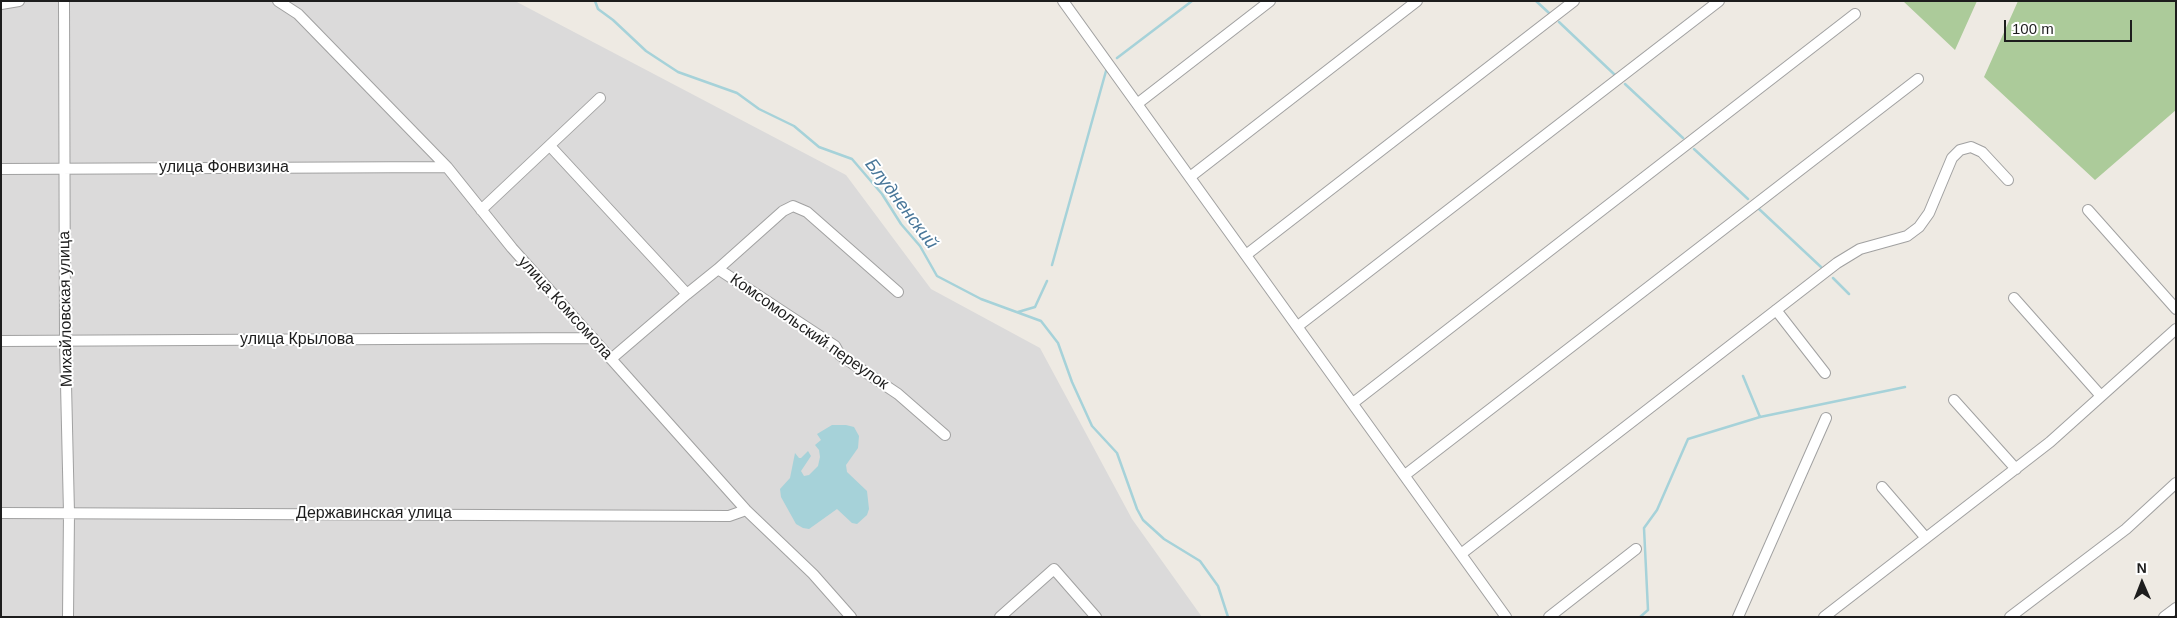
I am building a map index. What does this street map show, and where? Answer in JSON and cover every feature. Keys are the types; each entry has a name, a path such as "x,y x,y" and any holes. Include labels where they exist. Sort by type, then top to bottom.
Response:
{"street":[{"path":"1,4 19,1"},
{"name":"Михайловская улица","path":"64,1 69,513 68,617"},
{"name":"улица Комсомола","path":"278,1 298,14 447,167 512,248 746,510 814,574 851,617"},
{"path":"1063,1 1506,617"},
{"path":"1137,104 1270,1"},
{"path":"1190,177 1417,1"},
{"path":"1246,255 1574,1"},
{"path":"1298,326 1718,1"},
{"path":"1353,402 1855,14"},
{"path":"1405,475 1918,78"},
{"path":"481,210 600,98"},
{"path":"550,146 687,294"},
{"path":"1462,554 1836,263 1860,249 1907,236 1919,227 1928,213 1952,158 1960,150 1971,147 1982,152 2008,180"},
{"name":"улица Фонвизина","path":"1,168 447,167"},
{"name":"Комсомольский переулок","path":"611,359 718,269 783,211 793,206 806,212 898,292"},
{"path":"2088,210 2176,309"},
{"name":"Комсомольский переулок","path":"718,269 834,346 840,355 898,394 946,435"},
{"path":"2014,298 2101,396"},
{"path":"1776,310 1825,373"},
{"path":"1824,617 2050,442 2176,329"},
{"name":"улица Крылова","path":"1,341 593,338"},
{"path":"1954,400 2016,469"},
{"path":"1738,617 1826,418"},
{"path":"2010,617 2126,529 2176,484"},
{"path":"1882,487 1926,538"},
{"name":"Державинская улица","path":"1,513 729,516 746,510"},
{"path":"1549,617 1636,549"},
{"path":"1001,616 1054,569 1096,617"},
{"path":"2164,617 2176,608"}],"shaded area":[{"path":"1,1 515,1 846,175 931,289 1040,348 1132,519 1202,617 1,617"}],"green space":[{"path":"1903,1 1977,1 1955,50"},
{"path":"2018,1 2176,1 2176,110 2095,180 1984,77"}],"water":[{"path":"832,425 854,427 859,436 858,448 846,465 847,472 867,491 869,509 867,515 857,524 852,523 837,509 809,529 803,528 796,524 781,497 780,489 790,478 795,453 801,458 808,451 811,456 801,471 804,476 809,475 818,466 819,450 815,445 821,440 817,434"}],"waterway":[{"name":"Блудненский","path":"595,1 598,9 613,20 646,51 678,72 737,93 759,109 794,126 819,147 852,159 882,194 901,224 920,246 937,276 981,299 1041,321 1058,343 1072,382 1092,426 1117,453 1137,509 1143,520 1164,539 1200,561 1218,586 1228,617"},
{"path":"1117,58 1192,1"},
{"path":"1536,1 1549,13"},
{"path":"1559,22 1615,75"},
{"path":"1052,265 1106,71"},
{"path":"1625,84 1683,138"},
{"path":"1694,149 1748,199"},
{"path":"1759,209 1821,267"},
{"path":"1833,278 1849,294"},
{"path":"1018,312 1035,307 1047,281"},
{"path":"1640,617 1648,610 1644,528 1657,510 1688,439 1760,417 1743,376"},
{"path":"1760,417 1905,387"}]}
